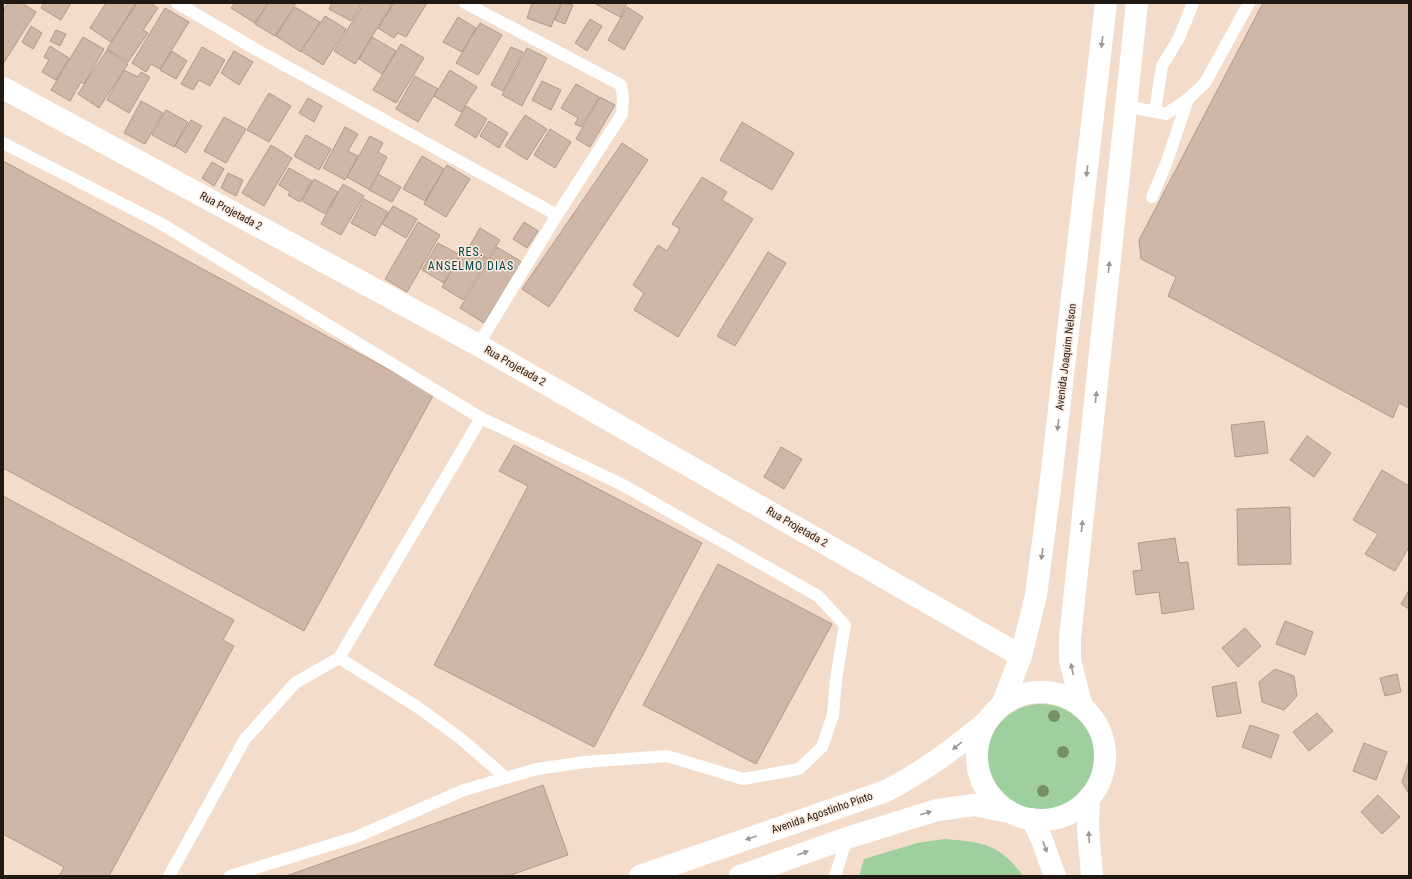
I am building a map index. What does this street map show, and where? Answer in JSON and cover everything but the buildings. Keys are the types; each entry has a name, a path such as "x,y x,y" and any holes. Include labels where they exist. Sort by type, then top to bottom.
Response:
{"main road":[{"name":"Avenida Joaquim Nelson","path":"994,713 1021,656 1036,595 1049,496 1106,3"},
{"path":"1082,707 1070,660 1070,638 1137,3"},
{"name":"Rua Projetada 2","path":"3,88 478,345 1021,656"},
{"path":"740,876 847,838 937,810 974,805 1010,813 1032,820 1053,819 1073,811 1089,798 1100,780 1105,761 1103,741 1095,722 1082,707 1063,696 1042,692 1021,695 994,713 978,740 976,762 982,782 993,800 1010,813"},
{"name":"Avenida Agostinho Pinto","path":"640,876 886,791 916,776 954,749 994,713"},
{"path":"1089,798 1088,829 1092,876"},
{"path":"1032,820 1042,840 1055,876"}],"lane":[{"path":"176,3 262,53 557,215"},
{"path":"465,3 621,84 623,97 622,114 557,215 478,345"},
{"path":"1155,111 1162,66 1179,38 1193,3"},
{"path":"1126,106 1166,114 1188,99 1205,83 1249,3"},
{"path":"1152,197 1166,164 1188,99"},
{"path":"3,143 160,224 480,418 622,484 818,596 845,625 836,679 833,715 822,747 800,769 743,779 667,756 585,762 537,768 464,790 356,837 230,876"},
{"path":"169,876 245,739 296,683 339,658 480,418"},
{"path":"339,658 416,706 460,738 506,778"},
{"path":"835,876 847,838"}],"green space":[{"path":"1041,704 1062,708 1079,720 1091,737 1095,758 1091,779 1079,796 1062,808 1041,812 1020,808 1003,796 991,779 987,758 991,737 1003,720 1020,708"},
{"path":"944,839 969,841 989,846 1006,857 1023,876 859,876 864,859 917,843"}],"district":[{"name":"RES. ANSELMO DIAS","path":"471,259"}]}
